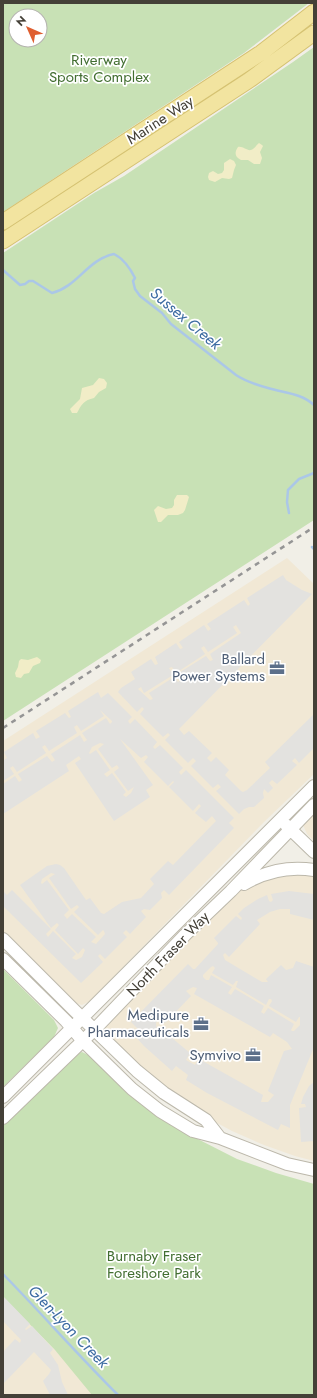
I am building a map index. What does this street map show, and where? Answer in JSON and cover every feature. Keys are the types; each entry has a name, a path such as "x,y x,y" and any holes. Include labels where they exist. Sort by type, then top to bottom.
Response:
{"main road":[{"name":"Marine Way","path":"3,222 261,53 314,12"},
{"name":"Marine Way","path":"3,242 248,81 314,33"}],"street":[{"name":"North Fraser Way","path":"3,1097 314,786"},
{"name":"North Fraser Way","path":"3,1118 94,1030 185,935 231,891 314,804"},
{"path":"280,819 314,852"},
{"path":"231,891 259,875 286,869 314,870"},
{"path":"3,938 81,1018 137,1071 164,1093 206,1120 220,1138"},
{"path":"3,959 132,1089 160,1111 193,1131 220,1138 287,1164 314,1170"}],"shaded area":[{"path":"287,558 314,584 314,774 264,822 90,1001 82,1005 75,1003 3,932 3,741"},
{"path":"283,575 286,580 302,590 312,594 179,729 184,735 189,731 212,753 207,758 211,762 216,757 229,770 225,775 243,792 270,768 265,762 314,714 314,748 299,763 295,758 292,761 297,765 277,784 272,780 269,783 273,788 268,793 264,789 264,798 254,807 244,809 239,814 216,791 221,787 218,784 213,788 191,766 196,761 193,758 188,763 165,740 170,735 168,733 163,737 140,714 144,709 142,707 137,712 118,692 121,688 135,679 131,672 151,659 155,665 158,664 155,657 176,643 180,649 183,648 179,642 204,625 208,631 211,629 207,624 244,600 248,606 250,604 247,598","holes":["236,625 241,633 210,654 213,660 210,661 206,656 177,674 181,680 178,682 174,677 149,693 153,699 150,700 138,689 141,687 144,693 173,675 169,668 172,667 176,673 205,654 201,648 204,646 208,652 237,633 233,627"]},
{"path":"98,692 101,698 108,693 132,717 128,721 130,724 135,719 157,742 153,747 155,749 160,745 183,768 179,772 181,775 186,770 234,818 229,823 234,828 169,895 164,890 161,893 162,898 150,910 144,909 141,911 146,917 130,934 126,930 123,933 127,937 105,959 100,954 98,956 103,962 81,983 3,906 3,891 7,895 12,890 51,929 46,934 48,937 53,931 76,954 72,958 76,960 82,957 85,950 83,948 78,954 55,930 59,925 57,923 51,928 20,885 47,866 56,864 60,865 64,868 86,900 90,898 101,913 104,914 122,902 141,898 154,884 150,879 168,861 173,865 216,821 212,816 206,822 195,813 201,806 199,804 193,811 169,787 174,782 173,781 168,786 144,762 148,757 146,755 141,758 120,739 153,785 146,790 150,797 114,821 75,763 81,759 79,756 66,765 69,771 3,814 3,784 15,776 19,782 22,780 18,774 47,756 52,762 55,760 51,754 80,735 84,742 87,740 82,733 106,718 110,724 112,722 100,710 104,716 81,731 77,725 74,727 77,733 49,751 45,745 42,747 46,753 17,772 13,766 10,768 14,774 3,781 3,758 4,760 7,758 4,752 33,733 36,739 40,737 36,731 65,713 69,718 71,717 68,711","holes":["100,743 104,744 98,749 112,768 117,765 119,768 114,772 128,791 134,787 131,793 126,797 123,795 126,792 112,773 107,777 104,774 110,770 96,750 90,754 89,753 92,747","51,873 55,874 49,878 71,909 77,905 79,907 74,912 98,935 103,930 104,931 105,934 96,944 91,942 96,937 72,914 67,919 64,915 69,910 47,880 42,884 41,883 42,879"]},
{"path":"314,811 314,841 307,834 303,825"},
{"path":"278,874 314,875 314,1161 264,1145 232,1131 206,1117 159,1084 106,1034 104,1028 109,1020 238,890"},
{"path":"289,891 314,894 314,920 290,914 290,909 280,909 270,912 257,920 260,924 229,957 225,953 223,955 225,960 262,982 268,982 266,979 281,965 286,970 293,968 296,961 314,967 314,1047 290,1105 290,1128 281,1124 278,1130 207,1093 186,1080 188,1075 176,1066 172,1071 133,1034 138,1029 131,1022 188,964 195,969 218,944 214,938 236,916 241,920 242,918 238,914 244,908 267,895 269,901 271,902 273,900 271,894","holes":["213,966 215,968 212,973 233,985 236,981 238,981 236,987 266,1005 269,999 271,999 272,1001 269,1006 296,1022 300,1017 300,1025 292,1031 291,1030 294,1024 268,1008 264,1014 261,1012 264,1006 235,989 231,995 228,993 232,987 211,975 209,980 206,980 203,975","193,987 197,988 194,994 270,1037 273,1033 287,1042 292,1049 284,1051 268,1091 274,1095 268,1102 261,1102 263,1095 199,1059 195,1065 186,1060 190,1053 166,1033 161,1038 157,1034 156,1023 159,1018 165,1023 191,996 186,991"]},
{"path":"314,1082 314,1141 301,1142 299,1108 306,1107 305,1104 301,1104 303,1097 309,1086"},
{"path":"3,1296 30,1324 25,1329 26,1330 32,1326 53,1349 50,1353 58,1365 62,1382 68,1395 50,1395 43,1381 51,1370 34,1352 3,1384 3,1352 15,1339 20,1343 21,1340 3,1321"},
{"path":"3,1297 99,1395 3,1395"}],"green space":[{"name":"Riverway Sports Complex","path":"3,3 309,3 244,53 3,212"},
{"path":"314,47 314,520 3,721 3,253 94,193 124,176"},
{"path":"3,969 54,1020 58,1028 54,1037 3,1087"},
{"name":"Burnaby Fraser Foreshore Park","path":"82,1052 90,1056 149,1108 180,1130 237,1159 276,1173 314,1184 314,1395 92,1395 55,1350 3,1297 3,1126 74,1055"}],"sand":[{"path":"259,143 263,146 260,152 262,158 260,164 254,164 248,160 241,160 237,158 236,151 238,147 251,150 254,149"},
{"path":"230,159 234,161 236,165 232,178 222,178 215,182 209,180 209,173 213,171 218,174 222,173 224,170 224,163"},
{"path":"99,378 104,379 107,383 106,388 99,392 94,398 83,403 77,413 72,413 70,409 80,399 82,388 93,385"},
{"path":"177,495 187,495 189,497 183,513 178,515 168,515 161,522 158,522 154,510 158,506 166,509 172,508"},
{"path":"37,657 41,660 40,663 33,666 29,673 24,674 21,678 16,677 15,673 21,659 28,660"}],"waterway":[{"name":"Sussex Creek","path":"3,270 20,285 33,281 52,293 69,285 97,261 114,254 124,261 131,271 135,278 133,281 135,289 140,296 162,313 171,324 236,375 255,384 304,398 314,405"},
{"name":"Sussex Creek","path":"289,513 287,502 288,490 299,479 314,473"},
{"name":"Glen-Lyon Creek","path":"3,1274 118,1395"}],"railway":[{"path":"3,728 314,527"}],"place":[{"name":"Ballard Power Systems","path":"277,668"},
{"name":"Medipure Pharmaceuticals","path":"201,1024"},
{"name":"Symvivo","path":"253,1055"}]}
